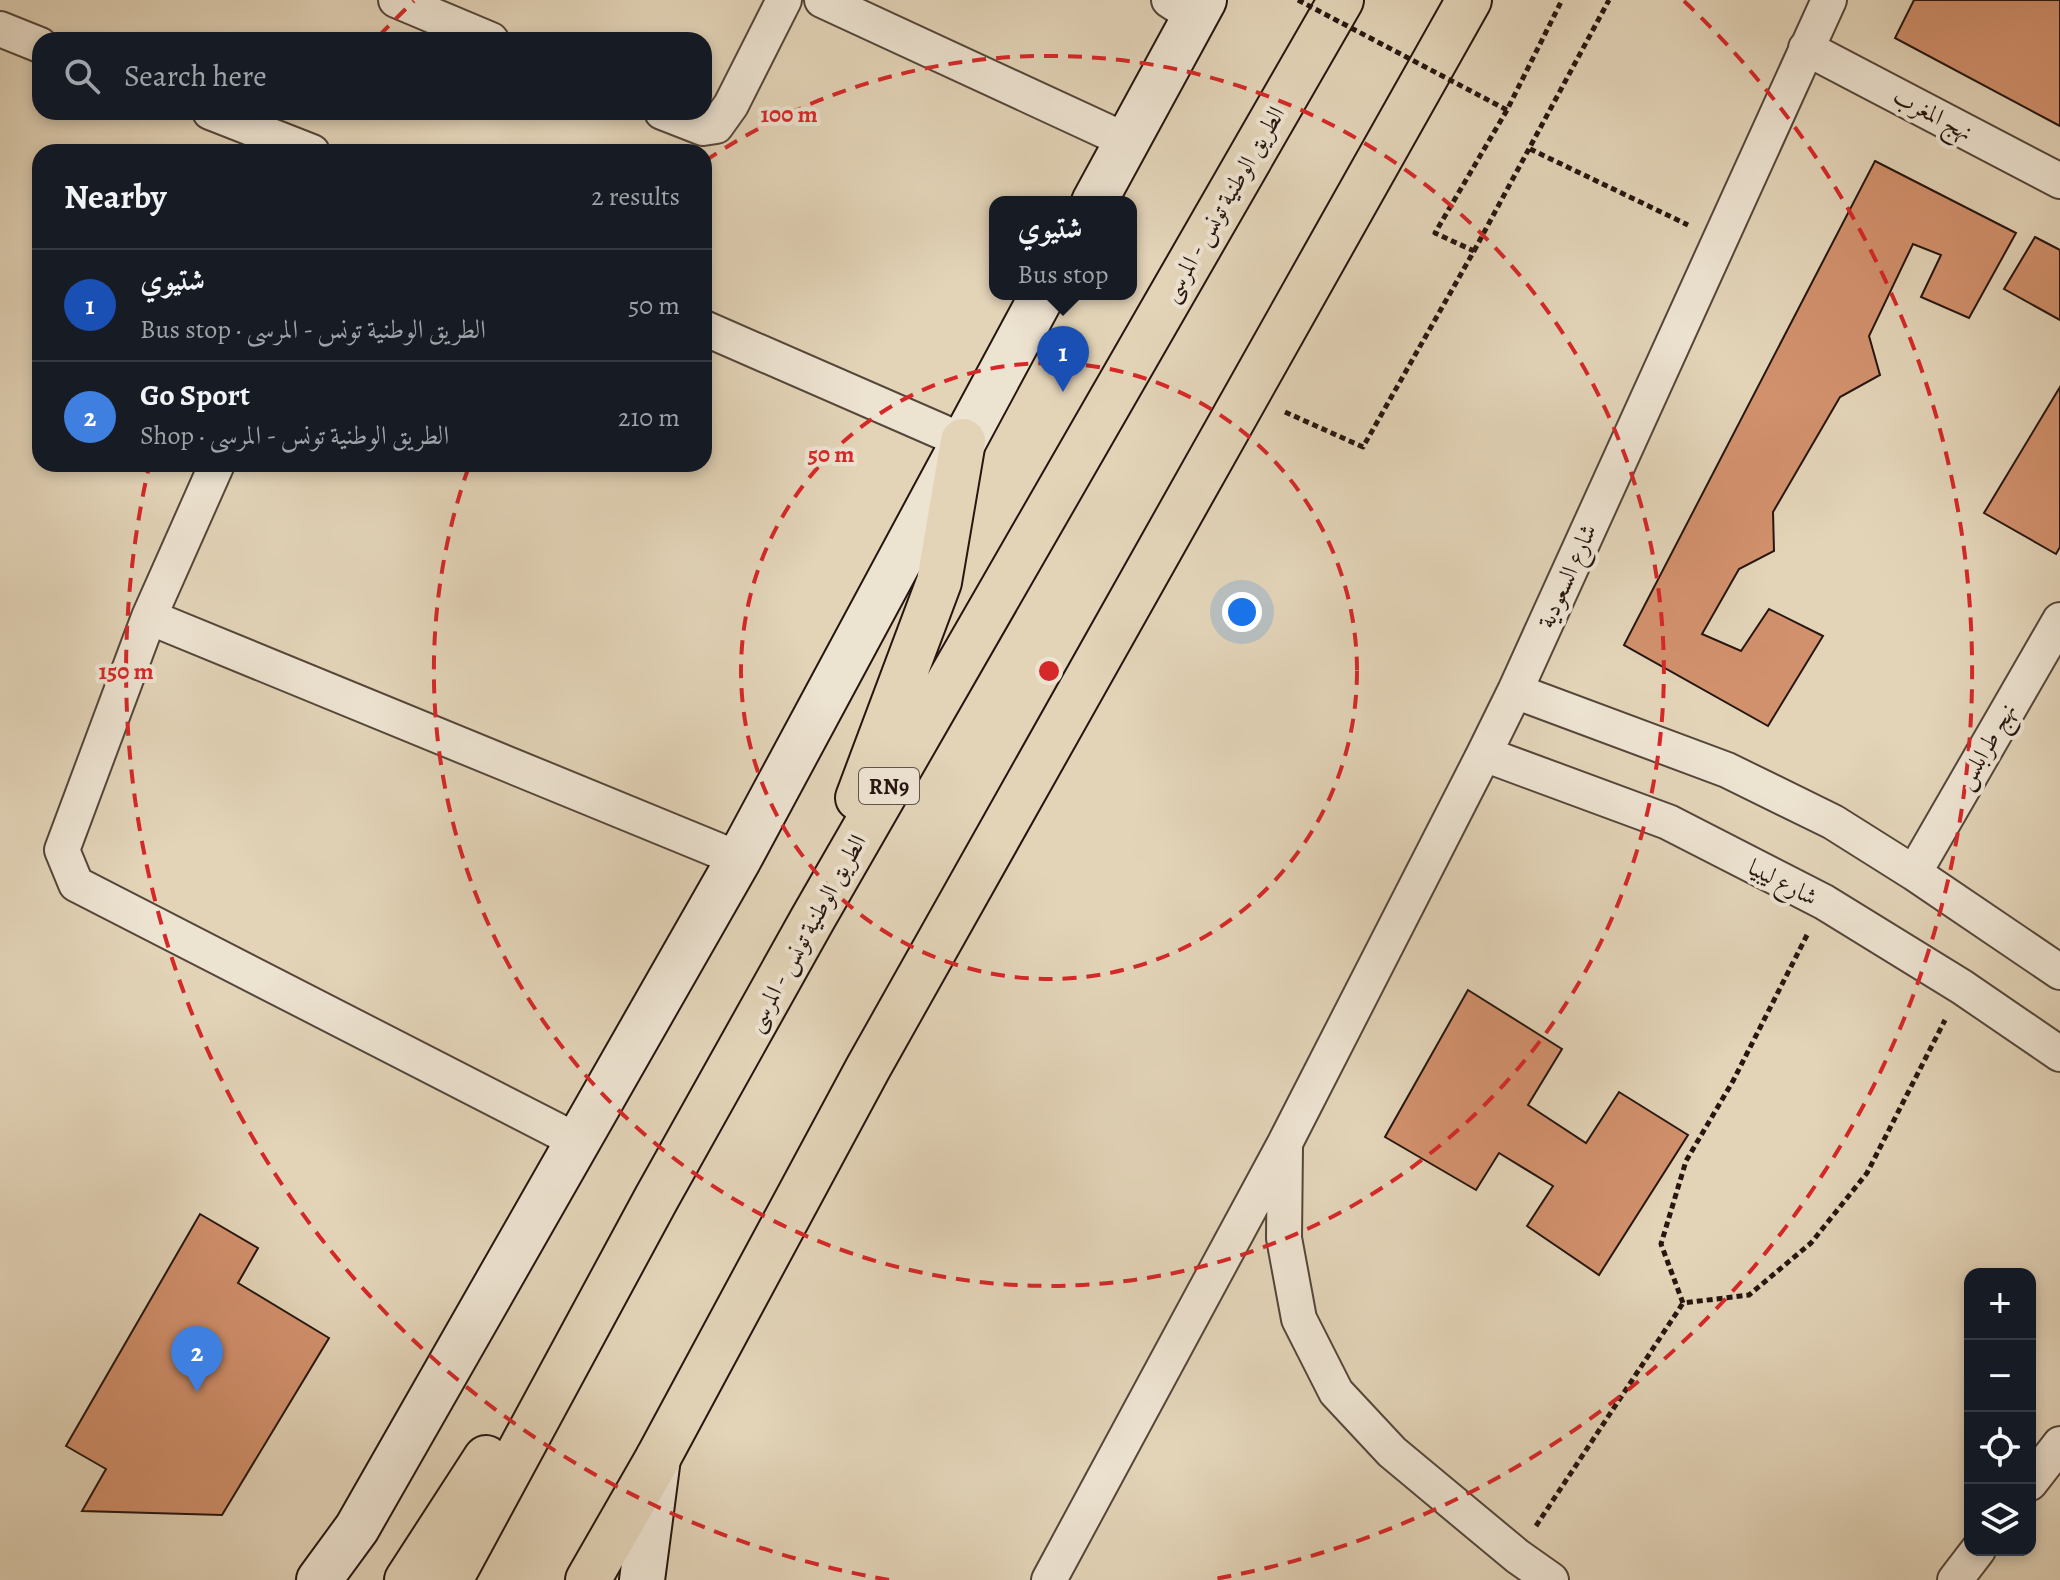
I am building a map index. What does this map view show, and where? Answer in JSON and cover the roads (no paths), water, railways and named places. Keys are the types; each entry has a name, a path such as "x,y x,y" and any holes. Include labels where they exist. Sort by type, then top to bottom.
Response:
{"highway":[{"name":"الطريق الوطنية تونس - المرسى","path":"450,1580 656,1199 812,920 1341,0"},
{"path":"588,1580 658,1458 868,1068 1469,0"},
{"path":"812,920 939,582 963,441"},
{"path":"407,1580 656,1199"}],"street":[{"path":"396,0 472,32"},
{"path":"682,120 703,128 716,126 731,105 784,0"},
{"path":"822,0 1127,141"},
{"name":"شارع السعودية","path":"1049,1580 1285,1143 1484,754 1829,0"},
{"path":"1097,196 1127,141 1189,6"},
{"path":"0,29 32,42"},
{"name":"نهج المغرب","path":"1806,48 2060,181"},
{"path":"230,120 292,144"},
{"path":"319,1580 357,1528 739,859 1040,300"},
{"path":"712,331 963,441"},
{"path":"213,472 149,617 62,850 76,884 577,1141"},
{"path":"149,617 739,859"},
{"name":"نهج طرابلس","path":"1914,873 2060,620"},
{"path":"1515,691 1727,770 1833,822 2060,972"},
{"name":"شارع ليبيا","path":"1484,754 1668,822 1824,902 1962,987 2060,1054"},
{"path":"1285,1143 1284,1238 1299,1319 1336,1392 1509,1568 1551,1580"},
{"path":"2036,1475 2060,1444"},
{"path":"642,1580 658,1458"},
{"path":"1955,1580 1973,1556"}],"place":[{"name":"شتيوي","path":"1063,392"},
{"name":"Go Sport","path":"197,1392"}]}
